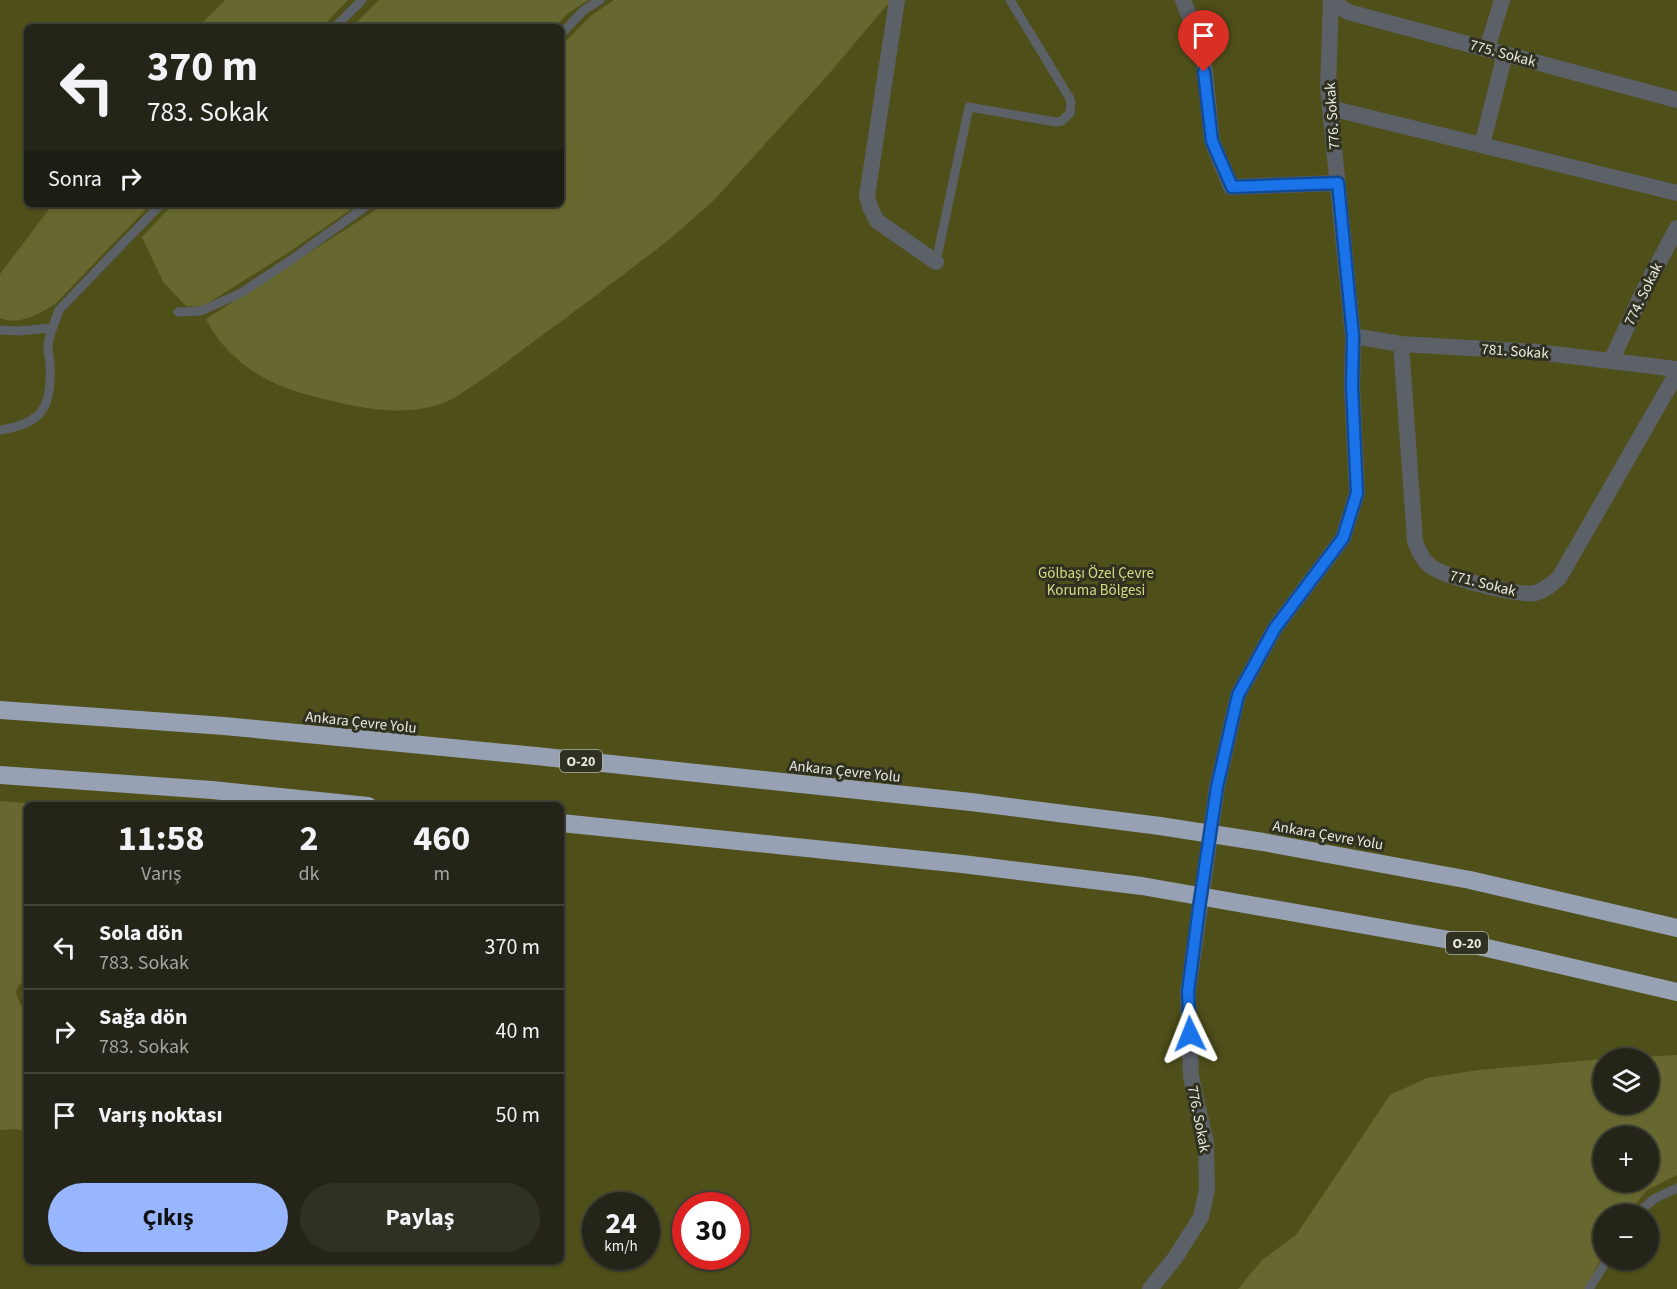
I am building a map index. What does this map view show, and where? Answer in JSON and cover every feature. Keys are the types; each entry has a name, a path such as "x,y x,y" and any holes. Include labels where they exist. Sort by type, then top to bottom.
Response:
{"highway":[{"name":"Ankara Çevre Yolu","path":"0,710 224,726 536,756 971,802 1160,826 1263,842 1470,880 1677,928"},
{"path":"0,775 212,790 329,802"},
{"name":"O-20","path":"564,823 962,864 1142,886 1461,942 1677,992"}],"street":[{"path":"897,0 867,196 877,221 936,262"},
{"path":"1183,0 1203,51 1212,141 1232,187 1338,183"},
{"name":"776. Sokak","path":"1150,1289 1202,1217 1208,1189 1206,1143 1191,1077 1188,992 1217,787 1238,695 1275,628 1343,538 1357,493 1352,387 1353,336 1328,88 1331,0"},
{"name":"775. Sokak","path":"1331,0 1348,12 1677,100"},
{"path":"1487,49 1502,0"},
{"path":"1482,145 1505,54"},
{"path":"1330,108 1677,194"},
{"name":"774. Sokak","path":"1611,361 1645,288 1677,228"},
{"name":"781. Sokak","path":"1353,336 1401,344 1538,352 1677,371"},
{"name":"771. Sokak","path":"1401,344 1415,541 1418,549 1428,564 1438,572 1521,593 1535,593 1558,578 1677,371"}],"lane":[{"path":"338,24 362,0"},
{"path":"564,30 584,10 600,0"},
{"path":"936,262 969,107 1056,122 1062,121 1070,113 1069,97 1010,0"},
{"path":"0,429 22,425 44,409 49,399 48,346 52,328 60,310 158,207"},
{"path":"177,312 201,311 241,293 365,207"},
{"path":"0,330 52,328"},
{"path":"1648,1204 1677,1188"},
{"path":"1590,1289 1601,1270"}],"green space":[{"name":"Gölbaşı Özel Çevre Koruma Bölgesi","path":"0,0 1677,0 1677,1289 0,1289"}],"shaded area":[{"path":"225,0 348,0 325,24 201,24"},
{"path":"379,0 588,0 567,14 558,24 355,24"},
{"path":"614,0 891,0 828,75 714,200 670,239 616,280 449,401 413,410 379,410 329,400 295,391 264,378 237,359 225,347 206,319 380,207 564,207 564,43 592,15"},
{"path":"51,207 148,207 56,303 36,315 15,321 0,318 0,274"},
{"path":"170,207 355,207 202,307 186,306 163,282 142,237"},
{"path":"0,801 24,803 24,981 16,992 24,1009 24,1132 18,1129 0,1130"},
{"path":"1677,1055 1677,1175 1659,1184 1659,1126 1593,1126 1593,1192 1645,1192 1636,1204 1593,1204 1593,1270 1595,1270 1586,1289 1238,1289 1262,1260 1296,1235 1390,1095 1427,1078 1479,1070 1593,1060 1593,1114 1659,1114 1659,1056"}],"route":[{"path":"1190,1034 1188,992 1199,908 1217,787 1238,695 1275,628 1343,538 1357,493 1352,387 1353,336 1338,183 1232,187 1212,141 1204,72"}]}
